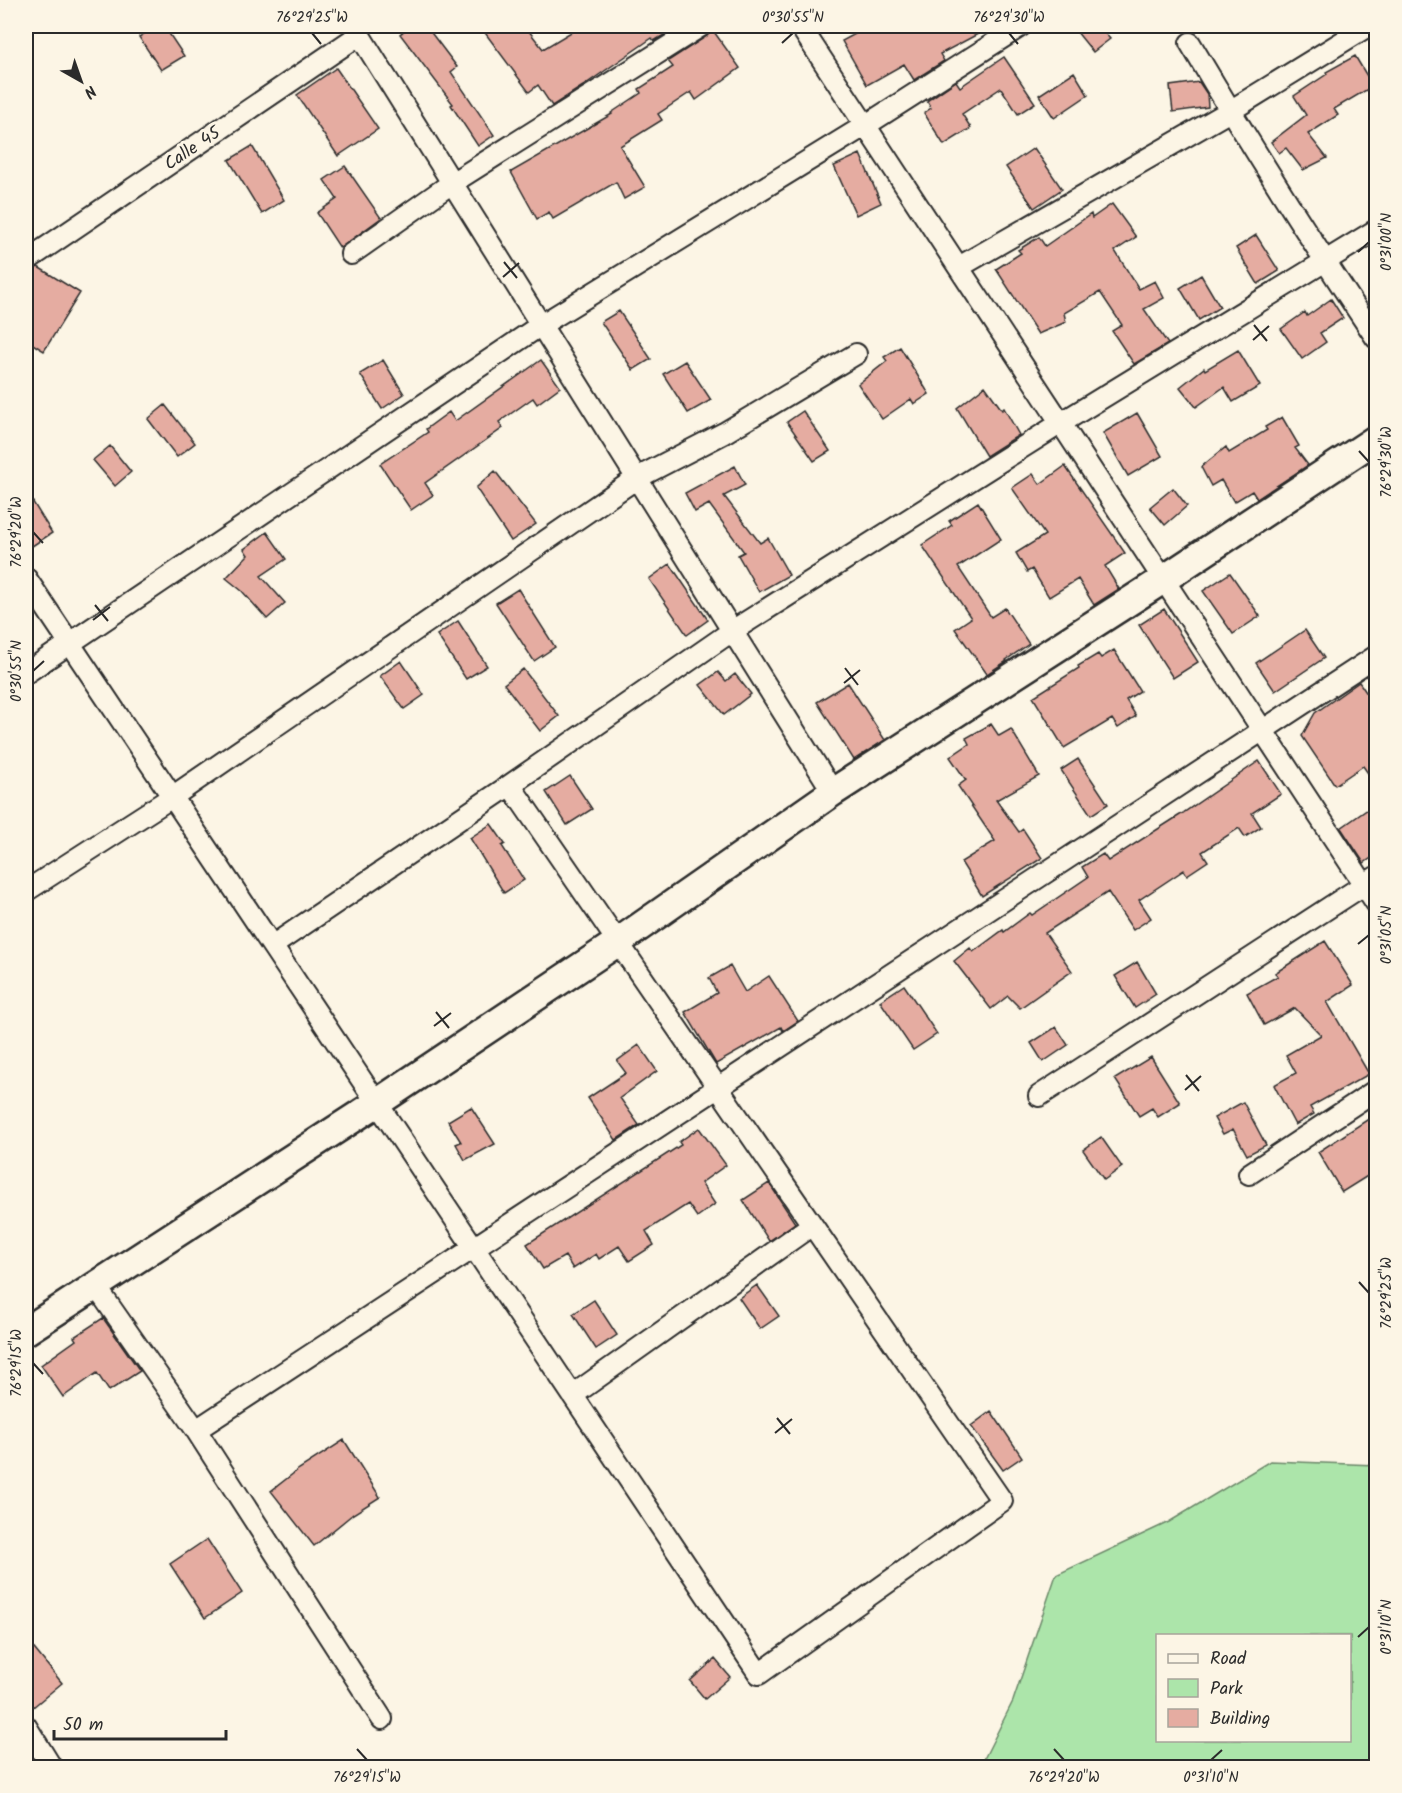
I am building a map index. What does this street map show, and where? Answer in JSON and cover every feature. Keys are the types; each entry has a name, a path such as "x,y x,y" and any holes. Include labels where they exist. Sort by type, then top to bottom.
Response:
{"street":[{"path":"351,254 452,183 701,26"},
{"path":"800,26 1263,730 1370,881 1377,903"},
{"path":"26,673 541,325 866,125 1021,26"},
{"path":"959,267 1230,111 1368,26"},
{"path":"356,30 833,792"},
{"name":"Calle 45","path":"26,261 356,30"},
{"path":"1190,42 1230,111 1325,262 1377,338"},
{"path":"272,946 732,631 1061,423 1377,230"},
{"path":"26,891 172,797 637,478 724,433 856,354"},
{"path":"26,1331 377,1103 618,942 833,792 1377,439"},
{"path":"26,578 759,1674 1002,1501 510,785"},
{"path":"196,1430 1377,656"},
{"path":"1040,1096 1370,881"},
{"path":"1250,1174 1377,1090"},
{"path":"573,1395 812,1225"},
{"path":"95,1285 196,1430 382,1719"},
{"path":"26,1726 52,1767"}],"green space":[{"path":"1270,1461 1376,1465 1376,1767 980,1767 1013,1701 1056,1575 1169,1522"}],"building":[{"path":"156,26 164,26 184,56 161,70 139,37"},
{"path":"411,26 426,26 457,67 451,72 494,135 478,146 451,105 453,104 400,34"},
{"path":"480,26 525,26 543,49 581,26 679,26 654,41 652,38 552,106 538,85 529,92"},
{"path":"870,26 993,26 940,54 944,61 914,80 904,64 867,85 842,41"},
{"path":"1072,26 1099,26 1110,39 1093,52"},
{"path":"712,29 740,68 696,100 691,92 658,114 662,120 620,146 645,187 624,199 616,182 553,219 549,212 537,219 511,172 612,114 641,93 639,89 673,67 668,61 707,36"},
{"path":"1355,56 1373,86 1334,109 1338,115 1308,134 1327,158 1303,170 1286,148 1279,153 1271,142 1306,115 1294,96 1327,74 1326,72"},
{"path":"1004,57 1035,103 1018,114 1001,88 962,114 971,128 944,145 924,113 931,108 927,101 956,81 960,87"},
{"path":"336,68 378,129 338,156 297,95"},
{"path":"1074,72 1088,95 1054,118 1039,95"},
{"path":"1199,82 1207,94 1208,107 1173,112 1170,86"},
{"path":"252,146 284,200 262,214 229,160"},
{"path":"1034,148 1062,189 1034,208 1006,167"},
{"path":"860,154 881,203 856,215 834,166"},
{"path":"345,166 381,218 340,248 317,213 337,199 324,180"},
{"path":"1112,204 1136,237 1115,251 1139,289 1155,281 1164,298 1144,309 1168,344 1134,364 1112,331 1122,325 1100,292 1064,313 1066,322 1038,334 996,269 1021,253 1018,250 1039,237 1045,246 1091,214 1092,218"},
{"path":"1256,235 1279,271 1258,284 1236,248"},
{"path":"38,267 80,293 44,351 26,340 26,281 31,272"},
{"path":"1201,275 1220,307 1199,320 1180,288"},
{"path":"1331,299 1343,318 1320,333 1326,342 1302,359 1281,329 1305,312 1307,316"},
{"path":"619,311 651,359 633,370 601,322"},
{"path":"900,347 929,394 914,404 911,399 882,419 858,384 887,361 884,357"},
{"path":"1238,350 1260,386 1233,402 1224,387 1196,407 1180,387 1204,368 1205,370"},
{"path":"383,360 404,394 382,409 360,374"},
{"path":"541,360 560,387 537,404 533,398 499,422 503,428 425,483 433,495 411,510 380,464 428,432 426,429 449,412 455,421"},
{"path":"685,361 711,400 688,413 663,374"},
{"path":"985,386 1002,410 1004,408 1019,435 986,456 957,408"},
{"path":"165,405 195,443 177,457 148,419"},
{"path":"803,411 830,451 814,461 787,422"},
{"path":"1137,413 1162,456 1128,476 1103,433"},
{"path":"1282,417 1299,446 1295,448 1308,465 1257,499 1252,491 1234,502 1221,480 1211,486 1201,467 1226,447 1229,453 1267,430 1265,427"},
{"path":"110,446 131,472 115,486 93,460"},
{"path":"735,466 745,485 724,496 760,543 768,538 789,575 759,592 738,555 744,552 709,504 695,512 685,493"},
{"path":"1065,466 1125,553 1105,566 1119,589 1094,605 1078,579 1049,597 1032,569 1027,572 1016,553 1045,535 1012,488 1033,474 1040,484"},
{"path":"495,471 536,524 511,541 476,488"},
{"path":"1173,488 1187,506 1165,525 1150,507"},
{"path":"26,491 52,533 26,550"},
{"path":"978,502 1001,539 958,567 991,617 1005,608 1029,644 987,674 955,629 971,618 922,545 952,525 949,521"},
{"path":"267,532 286,559 261,576 285,603 267,619 242,591 226,578 248,555 244,549"},
{"path":"670,564 708,620 687,635 649,579"},
{"path":"1230,573 1260,616 1233,634 1203,591"},
{"path":"518,589 555,647 534,661 496,603"},
{"path":"1164,609 1198,662 1173,678 1139,625"},
{"path":"458,621 487,666 466,679 437,635"},
{"path":"1305,630 1324,658 1275,691 1256,663"},
{"path":"1114,650 1140,691 1126,700 1136,716 1118,728 1112,719 1064,748 1033,697 1098,654 1101,658"},
{"path":"401,661 424,695 404,709 380,676"},
{"path":"523,669 559,716 540,731 504,684"},
{"path":"718,672 726,681 735,674 751,694 724,715 700,685"},
{"path":"1359,682 1377,708 1377,786 1363,766 1335,785 1302,736 1315,713"},
{"path":"848,683 885,740 854,760 817,702"},
{"path":"991,724 999,736 1011,729 1039,776 996,800 1019,832 1023,829 1042,858 982,896 961,862 995,841 958,786 966,780 950,757 969,744 966,738"},
{"path":"1078,759 1108,804 1091,815 1061,770"},
{"path":"1259,761 1281,794 1252,813 1261,827 1245,837 1239,828 1202,852 1208,861 1187,875 1184,870 1139,900 1151,918 1133,930 1108,892 1045,933 1072,971 1020,1008 1008,996 991,1009 954,961 970,948 973,952 1003,930 1004,932 1030,913 1032,915 1088,877 1082,867 1103,854 1108,861"},
{"path":"570,776 592,809 567,825 546,792"},
{"path":"1368,809 1377,820 1377,854 1364,863 1341,828"},
{"path":"491,824 505,844 502,846 524,880 504,893 470,838"},
{"path":"1325,941 1353,985 1327,1002 1369,1074 1310,1107 1314,1114 1295,1125 1274,1085 1296,1073 1286,1055 1321,1035 1295,1008 1264,1025 1247,993 1278,976 1275,973"},
{"path":"1137,962 1156,994 1135,1008 1115,976"},
{"path":"730,966 745,992 769,976 798,1021 783,1031 781,1027 716,1064 685,1012 717,993 709,978"},
{"path":"904,985 937,1034 913,1050 880,1001"},
{"path":"1056,1027 1068,1045 1043,1062 1031,1043"},
{"path":"639,1045 657,1071 620,1098 639,1125 616,1140 588,1098 626,1073 617,1061"},
{"path":"1151,1057 1180,1103 1158,1117 1152,1108 1139,1116 1115,1079"},
{"path":"1243,1102 1266,1145 1247,1155 1233,1129 1223,1134 1214,1118"},
{"path":"471,1107 495,1144 465,1160 456,1144 461,1142 448,1121"},
{"path":"1370,1118 1377,1128 1377,1170 1342,1192 1318,1152"},
{"path":"699,1128 726,1165 701,1183 715,1204 697,1217 688,1204 646,1231 654,1245 629,1261 619,1246 599,1259 596,1254 573,1269 565,1256 543,1269 527,1244 681,1145 679,1142"},
{"path":"1101,1137 1122,1167 1104,1180 1083,1150"},
{"path":"769,1183 795,1223 769,1241 743,1200"},
{"path":"757,1285 779,1316 760,1329 739,1298"},
{"path":"594,1300 617,1335 596,1349 573,1314"},
{"path":"103,1318 140,1371 109,1391 97,1373 63,1397 41,1365 76,1340 74,1337"},
{"path":"991,1411 1022,1457 1003,1470 971,1426"},
{"path":"344,1440 380,1497 353,1514 314,1546 271,1491 299,1469"},
{"path":"207,1539 242,1593 205,1618 170,1564"},
{"path":"26,1639 62,1683 26,1713"},
{"path":"715,1659 730,1677 705,1699 690,1681"}]}
